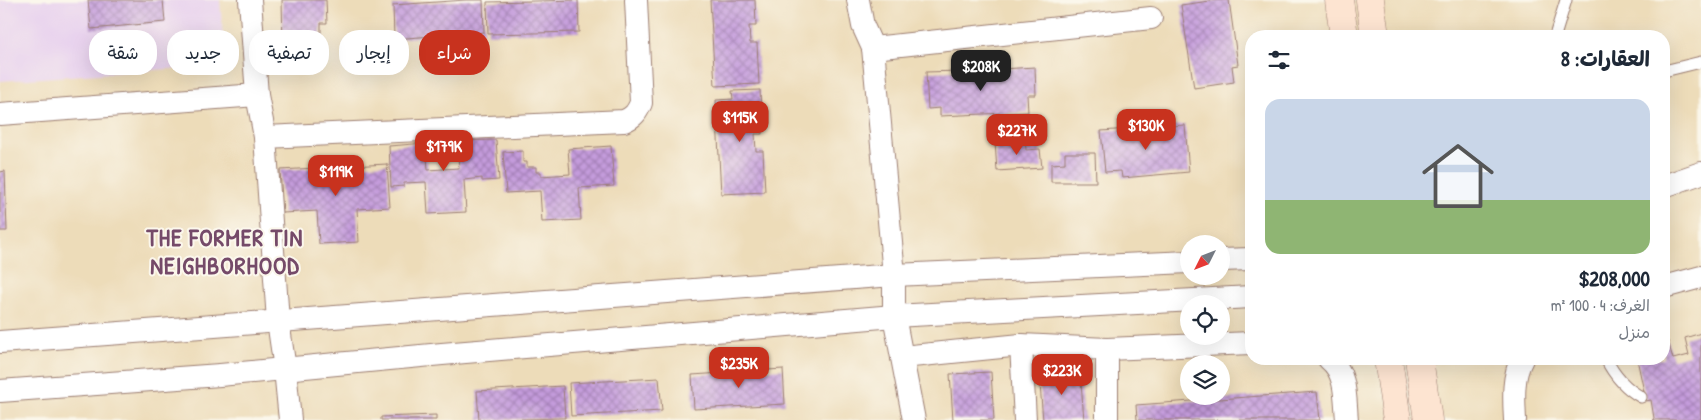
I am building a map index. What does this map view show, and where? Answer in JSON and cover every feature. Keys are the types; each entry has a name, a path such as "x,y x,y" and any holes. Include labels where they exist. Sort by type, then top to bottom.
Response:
{"main road":[{"path":"1339,0 1343,30"},
{"path":"1370,0 1374,30"},
{"path":"1389,365 1397,420"},
{"path":"1420,365 1428,420"}],"street":[{"path":"250,0 257,95 265,137 278,321 290,420"},
{"path":"265,137 624,121 632,118 638,111 641,102 636,0"},
{"path":"858,0 863,26 873,48 894,275 894,316 914,420"},
{"path":"873,48 1150,18"},
{"path":"0,114 257,95"},
{"path":"1670,184 1701,173"},
{"path":"1230,260 1245,259"},
{"path":"0,342 894,275 1180,262"},
{"path":"1670,285 1701,277"},
{"path":"0,391 285,369 894,316 1245,297"},
{"path":"902,357 1021,344 1107,349 1245,343"},
{"path":"1021,344 1025,420"},
{"path":"1107,349 1107,420"},
{"path":"1335,365 1343,380 1347,420"},
{"path":"1516,420 1514,389 1519,365"}],"lane":[{"path":"1557,30 1566,0"},
{"path":"1670,70 1701,62"},
{"path":"1609,365 1622,383 1641,396"}],"shaded area":[{"path":"0,0 220,0 222,30 167,30 167,69 157,70 157,30 89,30 89,75 0,81"}],"building":[{"path":"88,0 163,0 165,22 91,29"},
{"path":"282,0 326,0 327,23 321,23 321,30 283,30"},
{"path":"483,0 484,30 419,30 419,37 409,38 409,30 394,30 393,5"},
{"path":"578,0 579,32 490,34 490,30 488,30 487,2"},
{"path":"710,0 755,0 756,26 749,26 750,43 757,43 759,84 715,86"},
{"path":"1229,0 1238,65 1232,66 1234,82 1194,88 1181,5"},
{"path":"1035,67 1036,95 1027,95 1028,112 940,116 940,108 928,109 926,72 959,71 960,76 1002,74 1002,69"},
{"path":"760,90 762,134 755,134 756,151 763,151 765,192 721,194 716,100 733,99 732,91"},
{"path":"1185,125 1189,172 1122,178 1121,171 1105,172 1101,131"},
{"path":"496,140 499,180 482,181 482,178 464,180 466,212 428,214 426,182 404,183 404,186 391,187 389,146 426,143 428,170 459,168 457,141"},
{"path":"1025,140 1026,150 1040,149 1042,168 997,171 995,142"},
{"path":"611,146 614,186 579,188 581,220 542,222 540,191 506,193 503,152 523,151 523,162 527,162 527,167 536,167 536,172 541,172 541,176 570,174 568,149"},
{"path":"1065,153 1095,153 1096,182 1051,182 1051,164 1065,163"},
{"path":"387,164 390,207 357,209 359,242 319,244 317,211 283,213 280,170"},
{"path":"5,171 7,231 0,231 0,172"},
{"path":"1701,333 1701,420 1653,420 1651,400 1646,401 1638,365 1670,365 1670,348 1673,359 1689,355 1685,338"},
{"path":"783,369 785,404 694,409 692,375"},
{"path":"1080,370 1084,420 1043,420 1039,373"},
{"path":"991,372 994,420 953,420 950,374"},
{"path":"659,378 662,411 571,416 569,383"},
{"path":"563,386 565,418 479,420 477,391"},
{"path":"1317,392 1320,420 1137,420 1136,405 1180,402 1180,405 1230,405 1230,398"},
{"path":"436,415 436,420 381,420 381,417"}],"district":[{"name":"THE FORMER TIN NEIGHBORHOOD","path":"225,252"}]}
